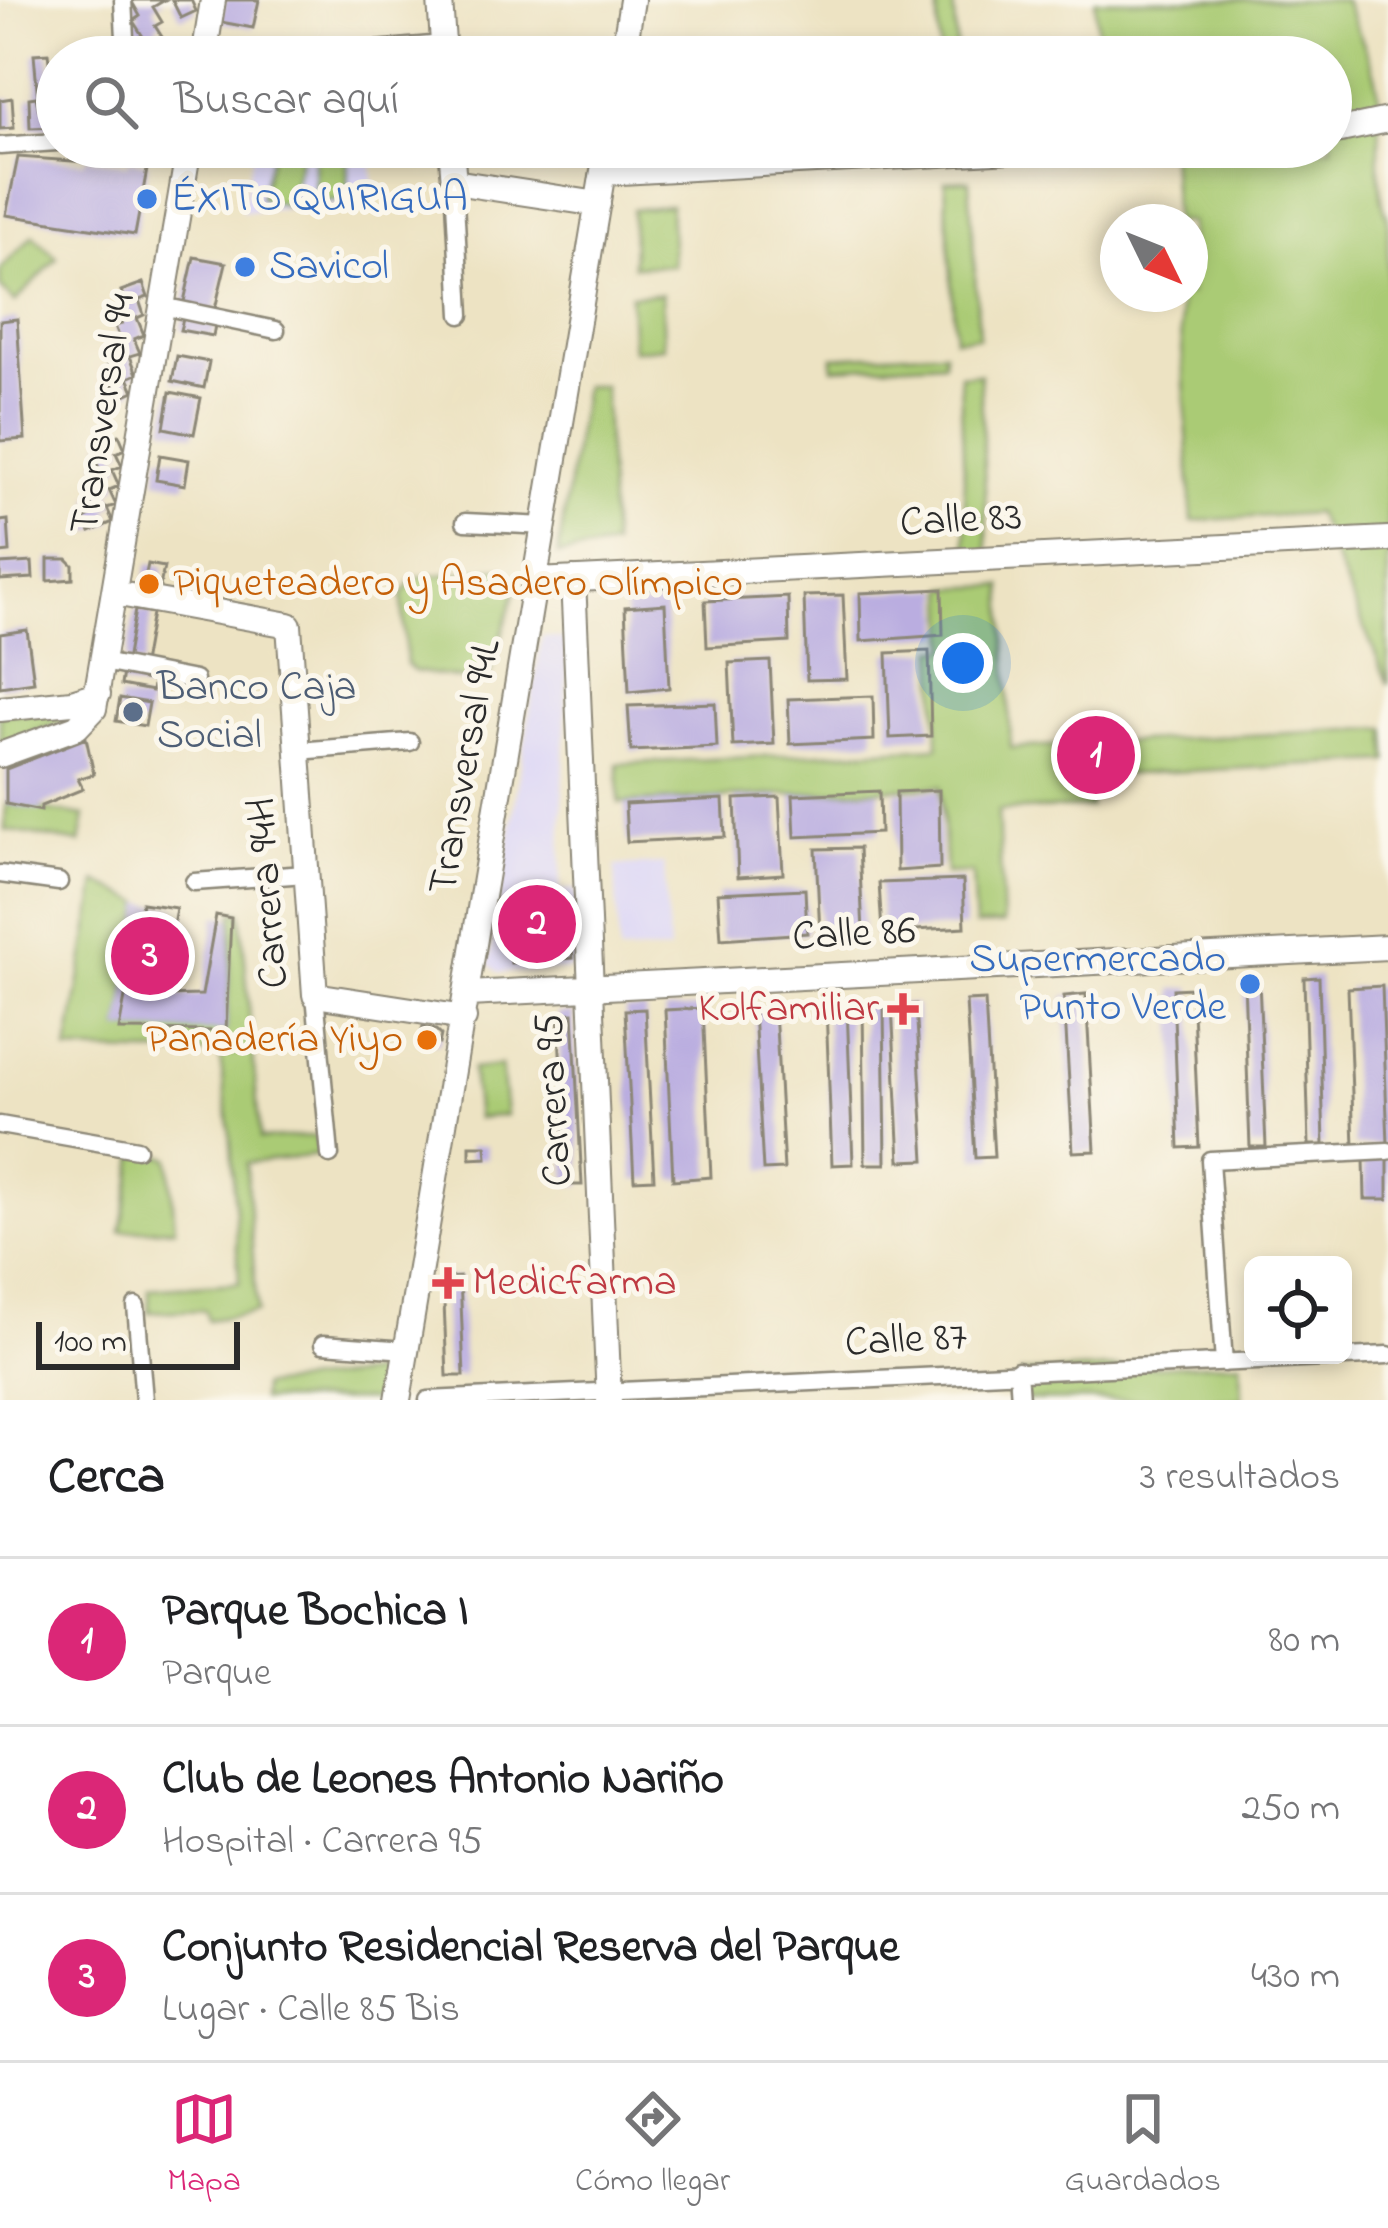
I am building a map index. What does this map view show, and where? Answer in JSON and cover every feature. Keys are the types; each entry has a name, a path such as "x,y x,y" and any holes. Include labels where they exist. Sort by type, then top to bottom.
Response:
{"street":[{"path":"123,0 125,36"},
{"path":"207,36 213,0"},
{"path":"440,0 443,36"},
{"path":"626,36 632,0"},
{"path":"1352,128 1388,120 1388,138 1352,134"},
{"path":"0,146 36,143"},
{"name":"Transversal 94","path":"98,694 185,168"},
{"path":"453,168 461,314"},
{"name":"Transversal 94L","path":"398,1400 604,168"},
{"path":"603,173 692,168"},
{"path":"454,182 598,204"},
{"path":"162,306 276,330"},
{"path":"465,522 546,526"},
{"name":"Calle 83","path":"537,581 1388,538"},
{"name":"Carrera 95","path":"573,579 608,1396"},
{"name":"Carrera 94H","path":"114,593 289,625 330,1155"},
{"path":"103,662 195,680"},
{"path":"0,709 72,702 98,694"},
{"path":"0,755 77,727 91,716 98,694"},
{"path":"298,751 410,742"},
{"path":"0,874 59,882"},
{"path":"194,882 307,874"},
{"name":"Calle 86","path":"315,995 465,1006 588,987 1388,947"},
{"path":"0,1125 137,1149"},
{"path":"1224,1363 1210,1160 1388,1151"},
{"path":"136,1306 144,1400"},
{"path":"323,1344 407,1350"},
{"name":"Calle 87","path":"428,1400 608,1396 1018,1370 1388,1355"},
{"path":"1018,1370 1020,1400"}],"shaded area":[{"path":"250,168 372,168 374,203 241,212"},
{"path":"542,636 568,640 560,890 576,889 579,961 568,970 499,973 489,964"},
{"path":"664,864 669,951 619,953 615,866"}],"green space":[{"path":"937,0 953,0 956,36 939,36"},
{"path":"1095,0 1344,0 1362,39 1379,97 1380,186 1388,219 1388,684 1316,513 1192,521 1180,312 1208,312 1208,204 1173,204 1171,168 1352,168 1352,36 1098,36"},
{"path":"268,168 298,168 289,206 260,199"},
{"path":"314,168 347,168 348,200 315,201"},
{"path":"969,180 979,337 955,339 945,181"},
{"path":"670,205 673,265 633,266 632,210"},
{"path":"33,235 57,258 15,302 0,287 0,270"},
{"path":"662,294 664,347 633,350 630,295"},
{"path":"944,351 944,362 833,368 833,357"},
{"path":"980,374 988,555 967,556 960,375"},
{"path":"584,386 604,386 612,546 558,555"},
{"path":"502,568 516,589 487,683 414,671 406,664 402,596 413,578"},
{"path":"1003,586 1011,748 1386,728 1388,761 1089,776 1090,807 998,811 1003,924 975,926 972,873 946,874 941,786 619,803 618,764 938,747 935,650 948,648 946,588"},
{"path":"0,713 83,713 0,746"},
{"path":"6,804 85,816 80,843 5,830"},
{"path":"97,882 142,903 120,1029 226,1030 233,912 241,913 260,1139 316,1136 319,1155 246,1163 257,1312 208,1320 205,1310 149,1312 149,1289 239,1283 231,1142 220,1057 242,1050 182,1054 68,1051"},
{"path":"501,1066 506,1115 477,1118 472,1069"},
{"path":"137,1149 169,1158 175,1228 121,1231"},
{"path":"1241,1362 1242,1400 1022,1400 1021,1373"},
{"path":"393,1372 389,1400 261,1400 262,1386"}],"building":[{"path":"165,0 153,7 162,22 155,26 161,36 140,36 133,21 140,16 132,2"},
{"path":"172,0 191,0 196,11 181,18"},
{"path":"225,0 259,0 253,28 221,22"},
{"path":"36,97 36,128 30,128 29,98"},
{"path":"12,98 14,128 0,129 0,100"},
{"path":"18,157 36,158 36,168 147,168 135,235 6,215"},
{"path":"194,257 226,263 214,313 183,306"},
{"path":"143,283 148,297 139,300 144,315 137,318 144,335 134,339 140,353 130,356 137,374 128,378 134,391 114,400 107,366 116,362 111,348 122,344 115,326 122,324 117,308 126,305 121,291"},
{"path":"17,319 25,439 0,441 0,321"},
{"path":"183,319 215,325 213,336 180,330"},
{"path":"177,356 209,362 204,388 172,381"},
{"path":"170,392 201,398 194,434 164,428"},
{"path":"119,435 125,449 116,453 122,466 112,470 119,486 109,490 116,505 107,508 113,522 90,532 84,519 95,514 89,498 100,494 93,478 102,475 96,461 106,457 100,443"},
{"path":"160,455 189,460 185,485 156,480"},
{"path":"8,520 10,552 0,553 0,521"},
{"path":"48,559 67,559 73,565 73,579 48,581"},
{"path":"32,562 33,578 0,580 0,564"},
{"path":"148,564 164,567 159,591 143,588"},
{"path":"942,589 943,635 861,641 860,593"},
{"path":"843,595 847,679 807,680 804,596"},
{"path":"788,597 789,642 707,647 705,601"},
{"path":"665,604 669,688 629,692 625,607"},
{"path":"135,610 152,613 143,664 126,662"},
{"path":"27,630 34,682 0,687 0,634"},
{"path":"929,651 931,736 890,738 887,653"},
{"path":"770,661 774,744 733,746 729,663"},
{"path":"123,672 154,678 152,691 121,685"},
{"path":"873,696 874,740 790,744 788,699"},
{"name":"Banco Caja Social","path":"120,698 149,703 145,726 116,721"},
{"path":"715,703 717,747 631,751 628,706"},
{"path":"86,738 94,774 78,779 83,789 41,806 41,811 6,804 6,769"},
{"path":"939,790 940,868 897,871 896,792"},
{"path":"879,791 880,833 795,837 793,795"},
{"path":"779,797 783,874 738,877 735,799"},
{"path":"723,799 725,837 627,842 625,804"},
{"path":"859,848 863,932 820,934 816,849"},
{"path":"963,880 965,927 882,932 879,883"},
{"path":"805,889 807,933 721,939 718,893"},
{"path":"569,900 573,958 511,963 508,921 552,917 551,902"},
{"path":"142,903 176,908 162,996 202,995 216,915 231,918 226,1031 119,1030"},
{"path":"1319,977 1324,1145 1309,1145 1304,978"},
{"path":"1244,980 1259,980 1266,1147 1250,1147"},
{"path":"1382,986 1388,1144 1354,1146 1348,988"},
{"path":"1192,988 1199,1147 1179,1148 1173,989"},
{"path":"1086,994 1095,1151 1073,1152 1064,996"},
{"path":"985,1000 994,1157 975,1158 966,1001"},
{"path":"916,1004 925,1160 900,1161 892,1005"},
{"path":"863,1006 884,1006 886,1164 865,1164"},
{"path":"826,1007 847,1007 853,1164 832,1165"},
{"path":"703,1008 711,1177 673,1180 665,1010"},
{"path":"645,1009 654,1179 634,1180 625,1010"},
{"path":"775,1010 784,1169 763,1170 754,1011"},
{"path":"573,1013 582,1185 567,1185 558,1014"},
{"path":"423,1027 441,1035 439,1044 419,1039"},
{"path":"470,1146 486,1146 487,1158 470,1159"},
{"path":"1388,1158 1388,1199 1365,1199 1364,1159"},
{"path":"460,1277 464,1376 447,1376 443,1278"}],"place":[{"name":"ÉXITO QUIRIGUA","path":"147,199"},
{"name":"Savicol","path":"245,267"},
{"name":"Piqueteadero y Asadero Olímpico","path":"149,584"},
{"name":"Banco Caja Social","path":"133,712"},
{"name":"Parque Bochica I","path":"1096,755"},
{"name":"Club de Leones Antonio Nariño","path":"537,924"},
{"name":"Conjunto Residencial Reserva del Parque","path":"150,956"},
{"name":"Supermercado Punto Verde","path":"1250,984"},
{"name":"Kolfamiliar","path":"903,1009"},
{"name":"Panadería Yiyo","path":"427,1040"},
{"name":"Medicfarma","path":"448,1283"}]}
